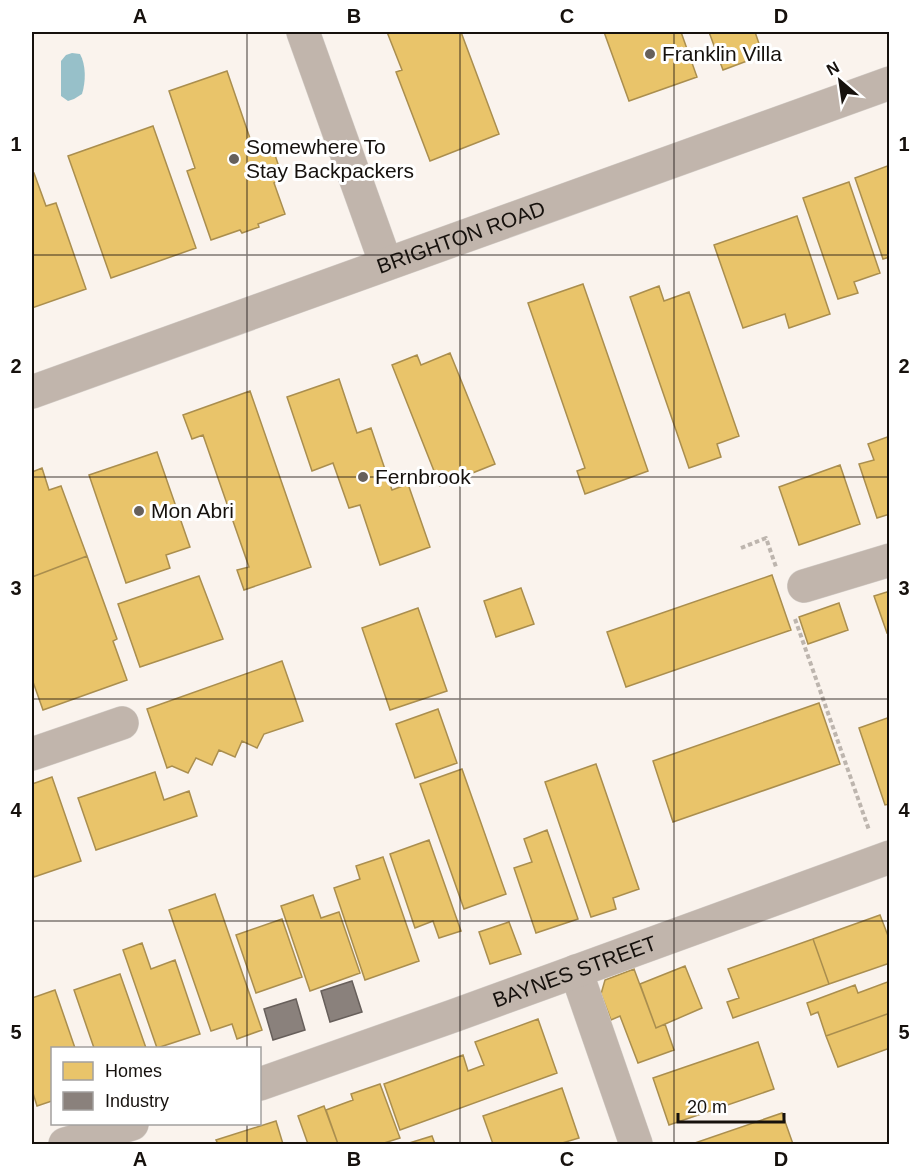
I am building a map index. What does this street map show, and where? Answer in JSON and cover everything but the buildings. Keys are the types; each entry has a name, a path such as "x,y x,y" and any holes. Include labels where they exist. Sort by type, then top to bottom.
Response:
{"street":[{"path":"303,32 386,264"},
{"name":"BRIGHTON ROAD","path":"32,392 890,82"},
{"path":"798,597 890,560"},
{"path":"32,754 122,723"},
{"name":"BAYNES STREET","path":"261,1084 576,971 880,846"},
{"path":"576,971 636,1144"},
{"path":"65,1144 129,1125"}],"path":[{"path":"741,548 766,538 777,568"},
{"path":"798,597 880,846"}],"water":[{"path":"80,54 85,79 82,94 68,101 61,96 61,61 66,55"}],"place":[{"name":"Franklin Villa","path":"650,54"},
{"name":"Somewhere To Stay Backpackers","path":"234,159"},
{"name":"Fernbrook","path":"363,477"},
{"name":"Mon Abri","path":"139,511"}]}
